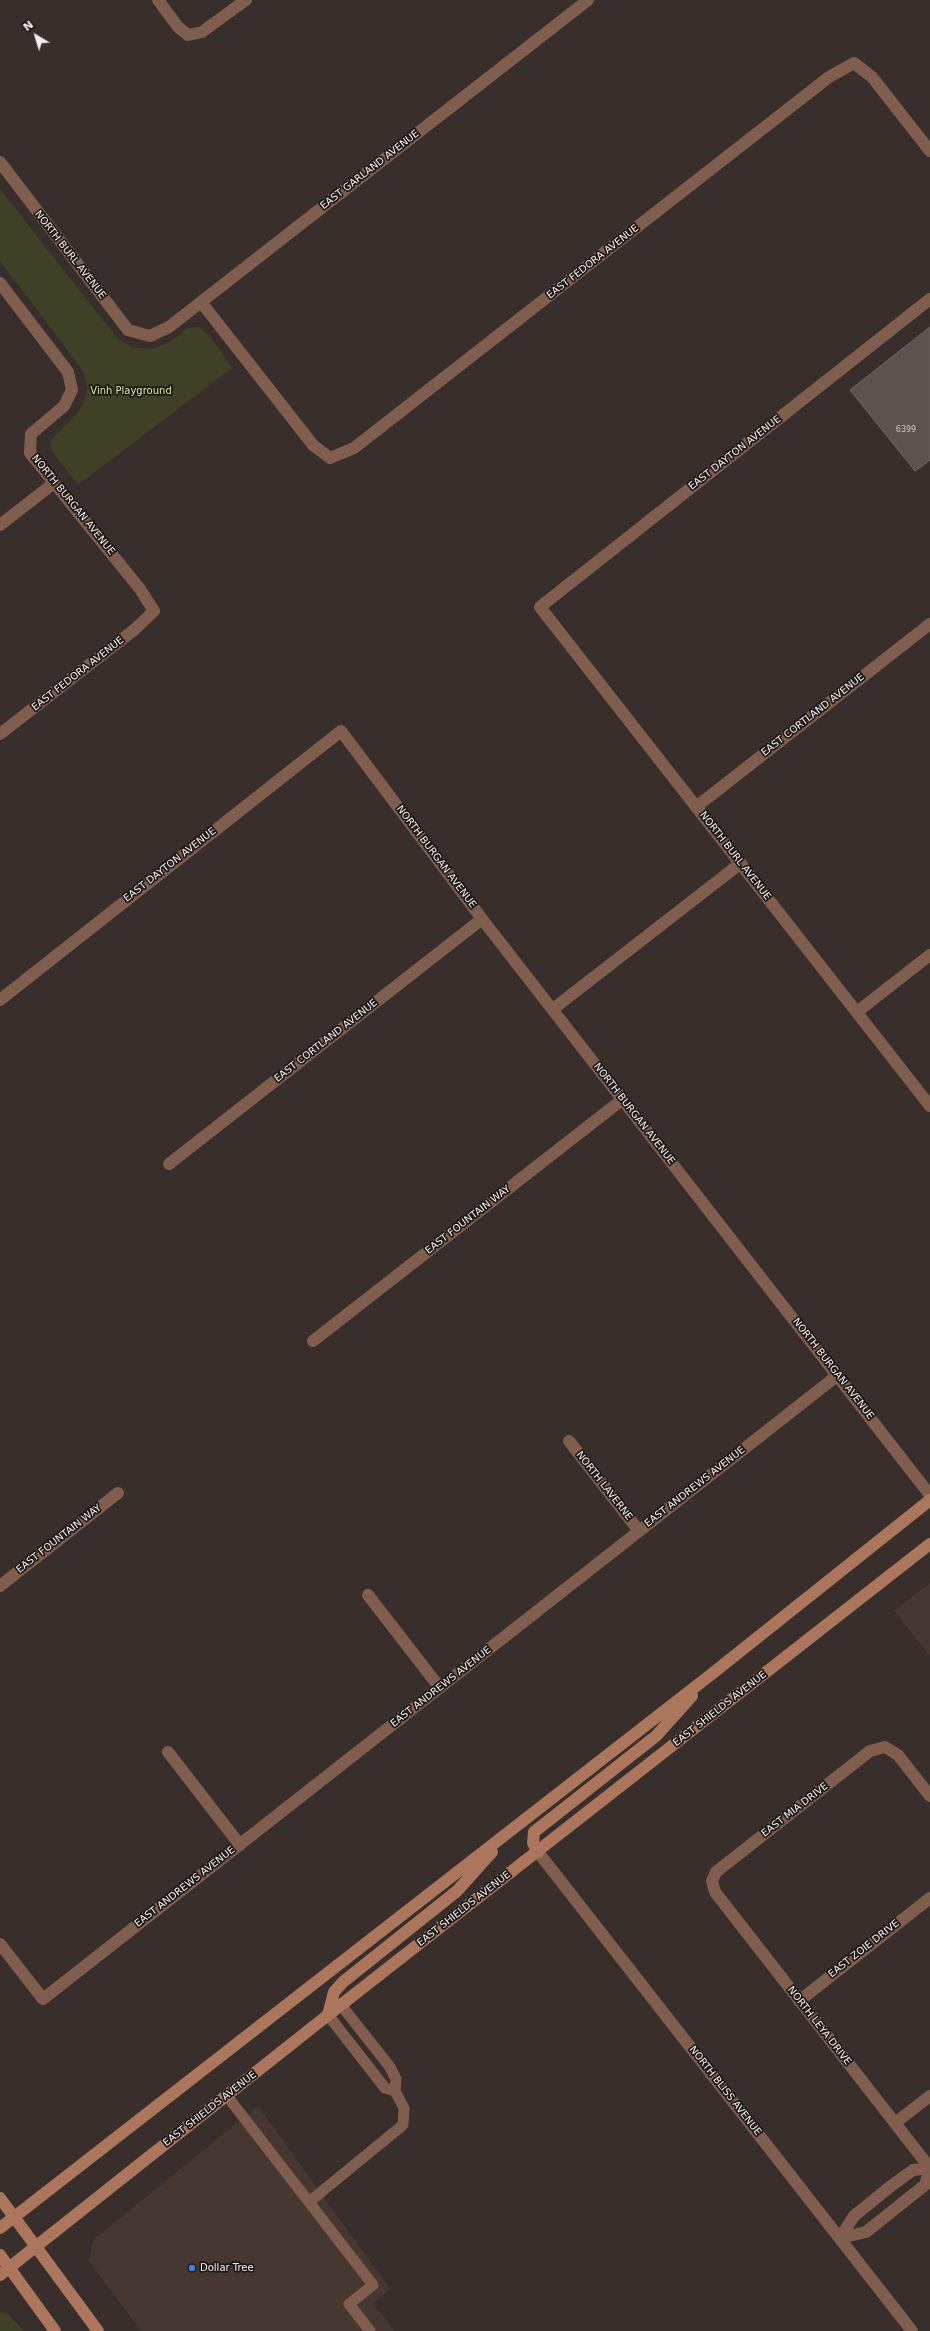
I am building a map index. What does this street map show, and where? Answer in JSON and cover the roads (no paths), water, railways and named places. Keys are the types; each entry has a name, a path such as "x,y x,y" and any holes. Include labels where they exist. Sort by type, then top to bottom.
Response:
{"main road":[{"path":"0,2228 713,1673 930,1500"},
{"name":"EAST SHIELDS AVENUE","path":"5,2271 328,2015 930,1544"},
{"path":"538,1852 533,1843 534,1832 656,1736 713,1673"},
{"path":"328,2015 334,1992 343,1982 457,1891 513,1829"},
{"path":"0,2198 98,2331"},
{"path":"0,2255 5,2271 55,2331"}],"street":[{"path":"158,0 178,28 188,35 202,32 246,0"},
{"name":"EAST GARLAND AVENUE","path":"150,336 169,327 588,0"},
{"name":"EAST FEDORA AVENUE","path":"201,302 313,445 330,458 354,448 829,77 854,63 872,77 930,151"},
{"name":"NORTH BURL AVENUE","path":"0,162 128,330 150,336"},
{"name":"NORTH BURGAN AVENUE","path":"0,283 68,372 72,390 64,406 31,434 30,453 140,589 154,611"},
{"name":"EAST DAYTON AVENUE","path":"540,607 930,299"},
{"path":"0,525 54,483"},
{"name":"NORTH BURL AVENUE","path":"540,607 930,1106"},
{"name":"EAST FEDORA AVENUE","path":"0,734 134,630 154,611"},
{"name":"EAST CORTLAND AVENUE","path":"696,807 930,624"},
{"name":"NORTH BURGAN AVENUE","path":"341,731 482,919 930,1495"},
{"name":"EAST DAYTON AVENUE","path":"0,1000 341,731"},
{"path":"552,1009 741,863"},
{"name":"EAST CORTLAND AVENUE","path":"169,1164 482,919"},
{"path":"857,1012 930,955"},
{"name":"EAST FOUNTAIN WAY","path":"313,1341 623,1099"},
{"name":"EAST ANDREWS AVENUE","path":"0,1944 43,1999 838,1375"},
{"name":"NORTH LAVERNE","path":"569,1441 639,1531"},
{"name":"EAST FOUNTAIN WAY","path":"0,1586 118,1493"},
{"path":"368,1595 440,1688"},
{"name":"EAST MIA DRIVE","path":"712,1881 716,1872 870,1751 885,1747 898,1755 930,1796"},
{"path":"168,1752 240,1845"},
{"name":"NORTH BLISS AVENUE","path":"538,1852 912,2331"},
{"name":"NORTH LEYA DRIVE","path":"712,1881 715,1892 930,2169"},
{"name":"EAST ZOIE DRIVE","path":"799,2001 930,1898"},
{"path":"895,2123 930,2096"},
{"path":"930,2169 925,2185 866,2232 840,2238 854,2216 877,2197 913,2170 930,2169"},
{"path":"877,2197 884,2198 889,2201 892,2207 890,2212"}],"lane":[{"path":"309,2202 403,2124 404,2108 395,2091 396,2080 390,2067 341,2005"},
{"path":"328,2015 384,2088 395,2091"},
{"path":"227,2096 373,2285 349,2304 370,2331"}],"place":[{"name":"Dollar Tree","path":"192,2268"}],"park label":[{"name":"Vinh Playground","path":"131,391"}]}
